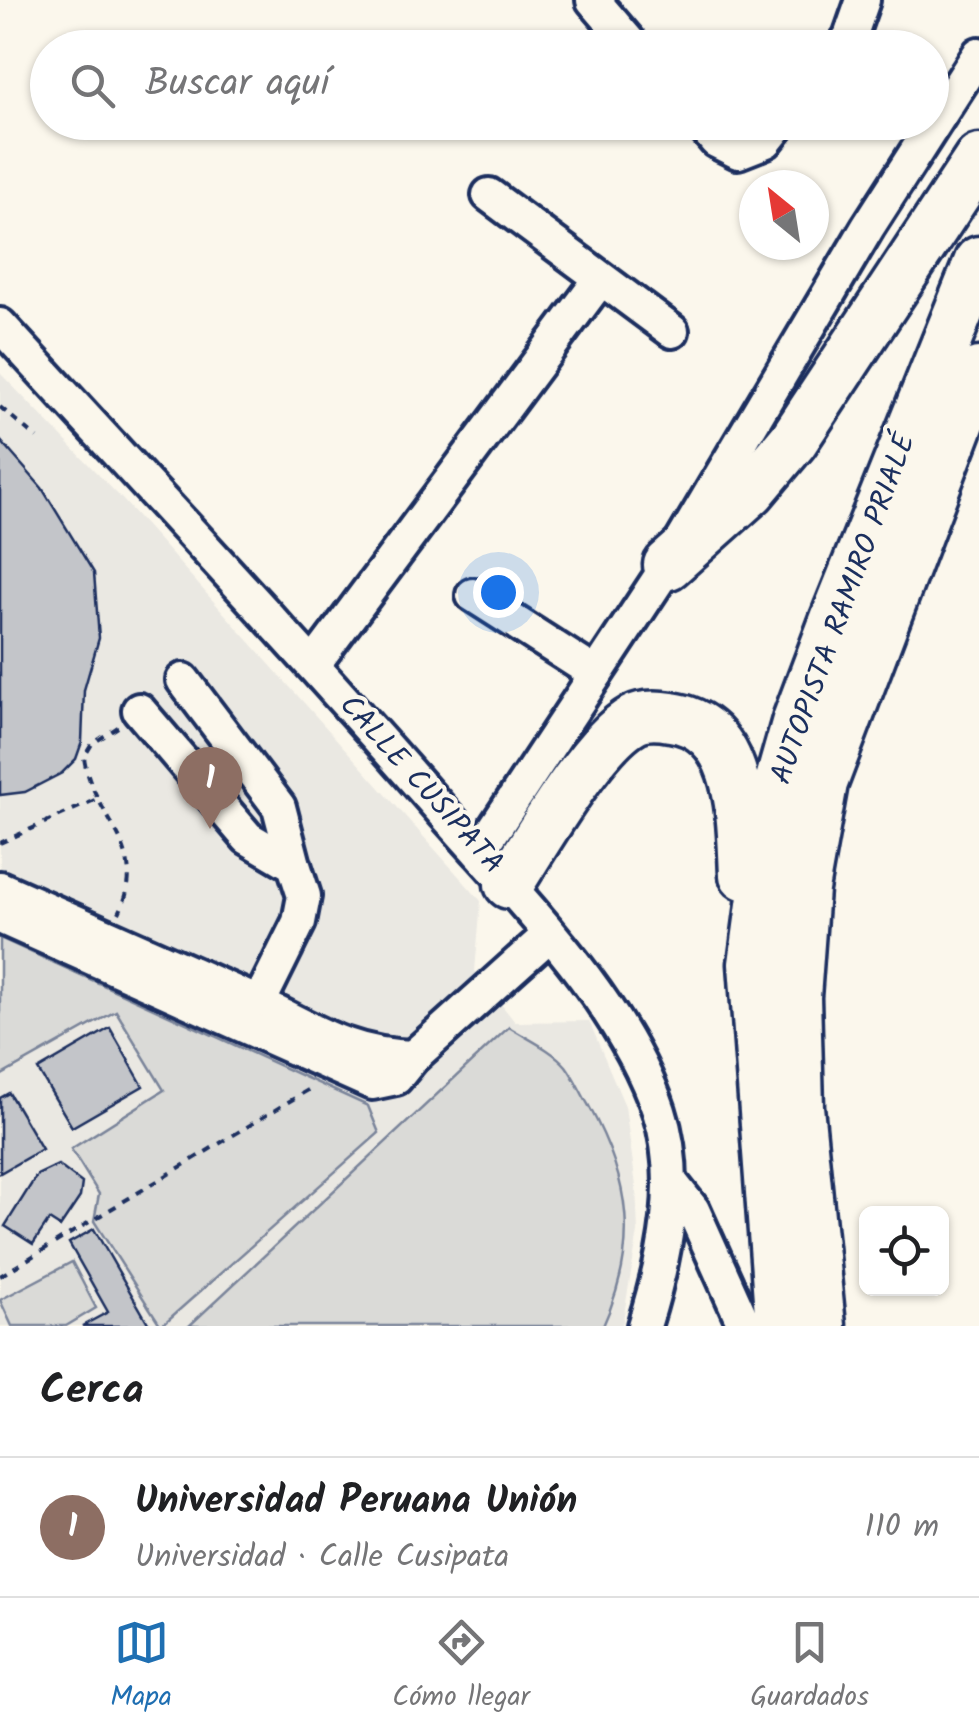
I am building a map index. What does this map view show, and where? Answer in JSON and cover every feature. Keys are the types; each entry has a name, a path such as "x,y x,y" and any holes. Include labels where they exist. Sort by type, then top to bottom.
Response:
{"highway":[{"path":"668,565 751,491 793,442 979,159"},
{"name":"AUTOPISTA RAMIRO PRIALÉ","path":"780,1326 753,964 776,794 797,720 979,262"},
{"name":"AUTOPISTA RAMIRO PRIALÉ","path":"821,1326 799,1107 796,997 804,889 823,783 979,372"},
{"path":"494,868 605,746 634,720 656,715 679,718 702,728 722,748 736,785 753,964"}],"street":[{"path":"593,0 619,30"},
{"path":"852,30 863,0"},
{"path":"949,101 979,54"},
{"path":"715,140 738,152 767,140"},
{"path":"494,868 596,674 668,565 924,140"},
{"path":"488,196 672,332"},
{"path":"314,664 600,280"},
{"name":"CALLE CUSIPATA","path":"0,325 314,664 494,868 549,935 624,1040 659,1112 670,1181 666,1238 644,1326"},
{"path":"473,595 596,674"},
{"path":"183,680 279,807 304,896 299,922 252,1016"},
{"path":"139,710 248,838 294,865"},
{"path":"0,888 108,935 340,1071 372,1083 396,1078 413,1057 549,935"},
{"path":"0,917 252,1016 372,1056 413,1057"},
{"path":"670,1181 694,1210 745,1326"}],"path":[{"path":"0,406 37,438"},
{"path":"108,935 132,880 84,757 92,744 139,710"},
{"path":"0,843 99,798"},
{"path":"0,1276 340,1071"}],"shaded area":[{"path":"0,373 122,499 481,901 475,971 515,1022 589,1021 625,1106 636,1186 638,1232 622,1326 0,1326"},
{"path":"0,938 368,1106 379,1133 161,1326 94,1221 99,1194 71,1149 164,1090 116,1011 0,1076"},
{"path":"509,1027 566,1066 614,1161 625,1215 625,1242 622,1269 603,1326 189,1326"},
{"path":"72,1262 96,1308 66,1326 12,1326 0,1300"}],"building":[{"path":"0,440 42,488 94,573 99,638 84,690 82,742 76,759 62,773 25,792 0,795"},
{"path":"110,1028 143,1086 72,1127 38,1070"},
{"path":"9,1093 42,1149 0,1173 0,1098"},
{"path":"58,1165 82,1183 80,1197 60,1227 49,1220 33,1244 5,1226 37,1175"},
{"path":"94,1229 148,1323 82,1326 108,1312 69,1243"}],"place":[{"name":"Universidad Peruana Unión","path":"210,829"}]}
